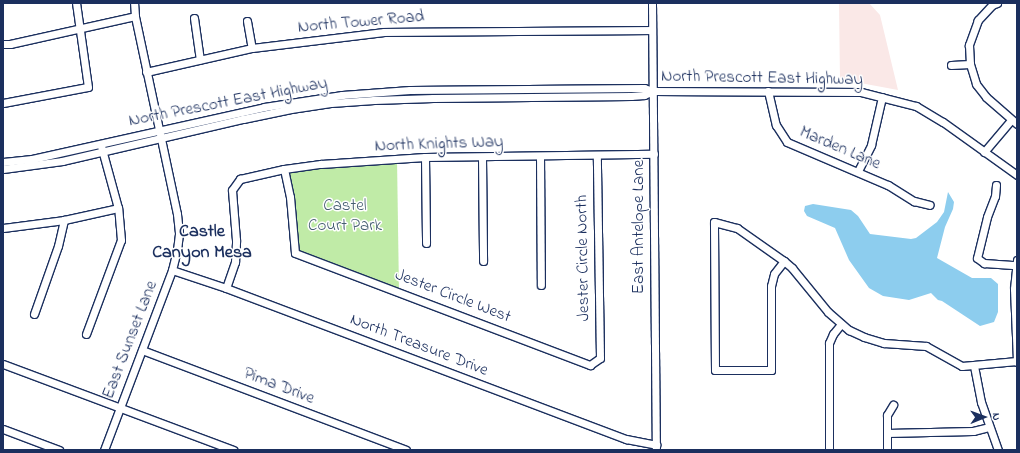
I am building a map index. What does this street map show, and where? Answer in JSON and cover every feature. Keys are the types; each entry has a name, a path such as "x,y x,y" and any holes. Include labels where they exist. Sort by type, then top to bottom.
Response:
{"street":[{"path":"3,103 88,87 76,3"},
{"name":"East Sunset Lane","path":"104,450 172,270 179,233 177,214 146,72 135,16 134,3"},
{"name":"East Antelope Lane","path":"652,3 656,447"},
{"path":"984,152 1014,122 986,97 976,84 970,64 969,45 978,20 993,4"},
{"path":"3,44 80,29 135,16"},
{"path":"194,18 200,60"},
{"path":"247,21 252,48"},
{"name":"North Tower Road","path":"146,72 252,48 384,32 652,30"},
{"path":"951,65 970,64"},
{"name":"North Prescott East Highway","path":"3,162 32,159 102,147 159,134 373,92 482,93 644,88 653,91 860,92 882,97 916,106 943,122 1017,175"},
{"name":"Marden Lane","path":"768,91 776,126 787,142 858,171 888,185 914,201 930,205"},
{"path":"858,171 871,145 882,97"},
{"path":"86,334 121,240 118,208 102,147"},
{"name":"North Prescott East Highway","path":"3,169 62,160 102,147"},
{"name":"North Knights Way","path":"226,288 235,262 236,240 232,190 240,179 284,169 321,164 425,157 597,156 654,154"},
{"path":"540,156 541,285"},
{"name":"Jester Circle North","path":"597,156 600,358"},
{"path":"425,157 426,243"},
{"path":"482,157 484,261"},
{"name":"Jester Circle West","path":"284,169 290,197 295,253 590,364 600,358"},
{"path":"784,261 774,274 771,286 771,370 714,370 714,222 737,228 784,261 792,268 828,312 840,324 864,337 884,343 926,346 962,366 1017,362 1014,289 1016,263 984,263 977,258 987,217 995,196 996,185"},
{"path":"3,229 64,220 118,208"},
{"path":"34,314 58,246 64,220"},
{"name":"North Treasure Drive","path":"172,270 226,288 626,440 656,447"},
{"path":"828,450 830,343 833,334 840,324"},
{"name":"Pima Drive","path":"142,350 406,450"},
{"path":"3,364 233,450"},
{"path":"974,366 981,402 998,450"},
{"path":"887,450 887,415 893,405"},
{"path":"886,433 973,431 989,427"},
{"path":"3,429 59,450"}],"shaded area":[{"path":"839,3 869,3 880,15 898,90 855,82 840,81"}],"green space":[{"name":"Castel Court Park","path":"397,159 399,292 295,253 284,169"}],"water":[{"path":"948,192 954,202 953,209 945,227 937,258 972,278 991,278 998,284 998,312 994,322 980,326 942,301 938,300 931,293 909,300 883,296 869,288 849,260 835,228 807,216 804,211 805,206 813,204 851,210 858,216 870,234 911,239 916,238 937,222 944,212"}],"district":[{"name":"Castle Canyon Mesa","path":"202,243"}]}
